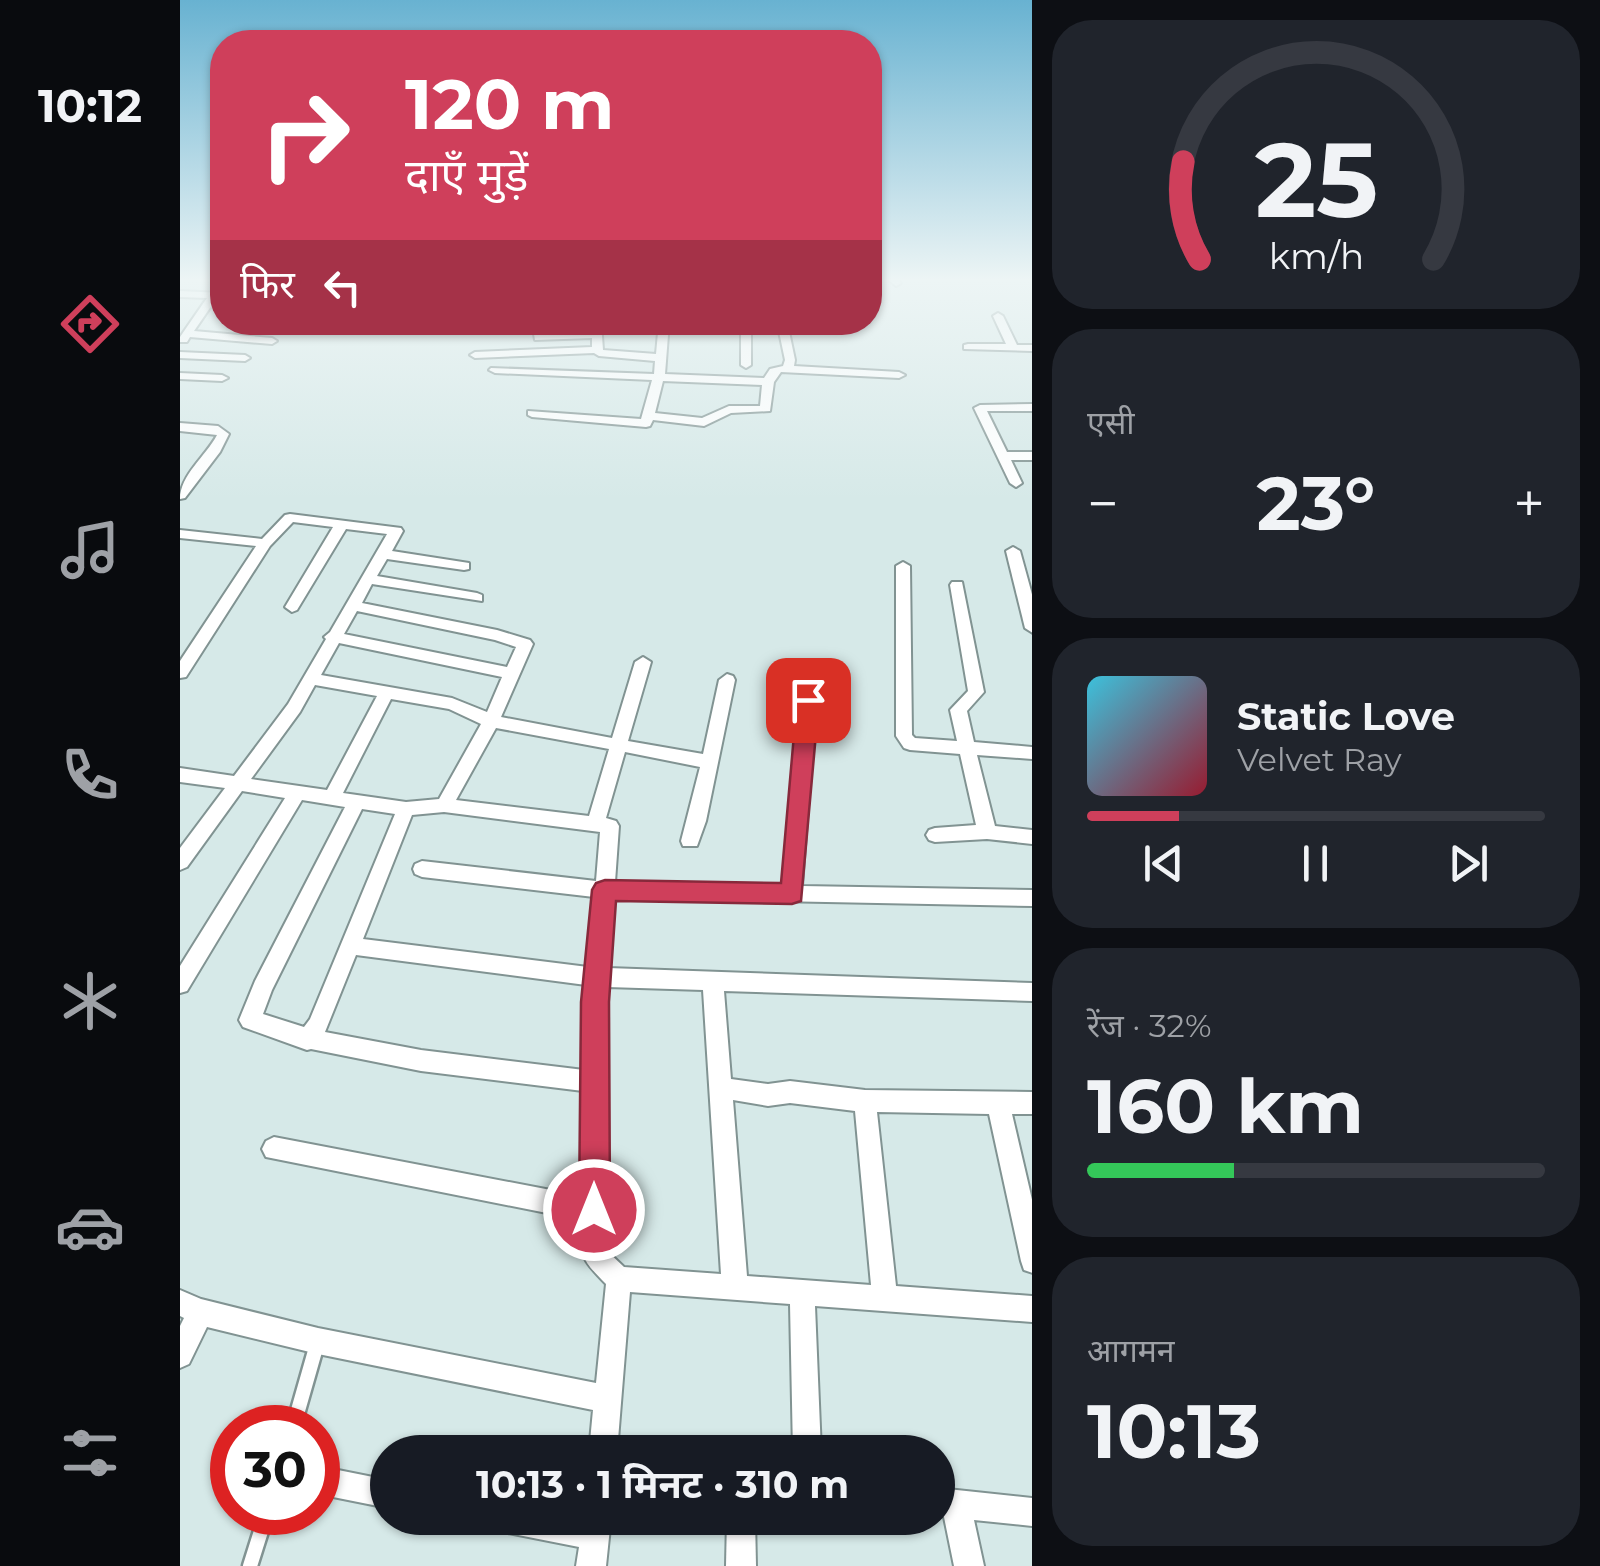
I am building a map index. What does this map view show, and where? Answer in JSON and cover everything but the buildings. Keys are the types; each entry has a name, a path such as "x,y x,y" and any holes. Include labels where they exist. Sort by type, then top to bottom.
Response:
{"street":[{"path":"475,355 522,353"},
{"path":"532,412 646,423 662,353"},
{"path":"746,353 746,365"},
{"path":"787,370 789,353"},
{"path":"180,354 245,358"},
{"path":"599,354 662,358"},
{"path":"495,370 768,382"},
{"path":"650,416 704,422 730,410 766,409 768,382 774,371 899,375"},
{"path":"180,376 222,378"},
{"path":"1016,483 980,408 1032,407"},
{"path":"180,427 223,434 180,495"},
{"path":"1004,456 1032,456"},
{"path":"180,674 266,544 294,517 396,531 310,679 180,862"},
{"path":"292,608 342,524"},
{"path":"180,534 266,544"},
{"path":"1013,550 1032,622"},
{"path":"385,554 464,566"},
{"path":"902,566 904,736 910,744 1032,753"},
{"path":"367,579 476,598"},
{"path":"957,585 976,692 958,710 988,832"},
{"path":"351,605 523,642 525,650 514,674 444,805"},
{"path":"332,637 514,674"},
{"path":"595,824 643,662"},
{"path":"310,679 452,704 490,721 709,762"},
{"path":"690,841 698,821 728,680"},
{"path":"332,797 386,694"},
{"path":"792,893 808,700"},
{"path":"180,775 406,808 444,805 610,826 597,978 594,1255 619,1279 1032,1309"},
{"path":"180,984 298,792"},
{"path":"358,801 262,988 250,1020 307,1040 398,1057 595,1082"},
{"path":"307,1040 318,1025 406,808"},
{"path":"935,834 988,832 1032,837"},
{"path":"422,869 605,890 1032,898"},
{"path":"351,946 597,978 1032,992"},
{"path":"712,982 736,1288"},
{"path":"722,1088 866,1101 1032,1103"},
{"path":"866,1101 885,1298"},
{"path":"998,1102 1032,1260"},
{"path":"274,1149 594,1210"},
{"path":"605,1435 619,1279"},
{"path":"802,1292 806,1435"},
{"path":"180,1355 190,1308 318,1341 608,1399"},
{"path":"340,1484 370,1490"},
{"path":"955,1504 1032,1512"},
{"path":"955,1526 969,1566"},
{"path":"741,1535 742,1566"}],"lane":[{"path":"300,1405 318,1341"},
{"path":"250,1566 260,1535"}],"route":[{"path":"594,1210 595,1002 605,890 792,893 808,700"}]}
